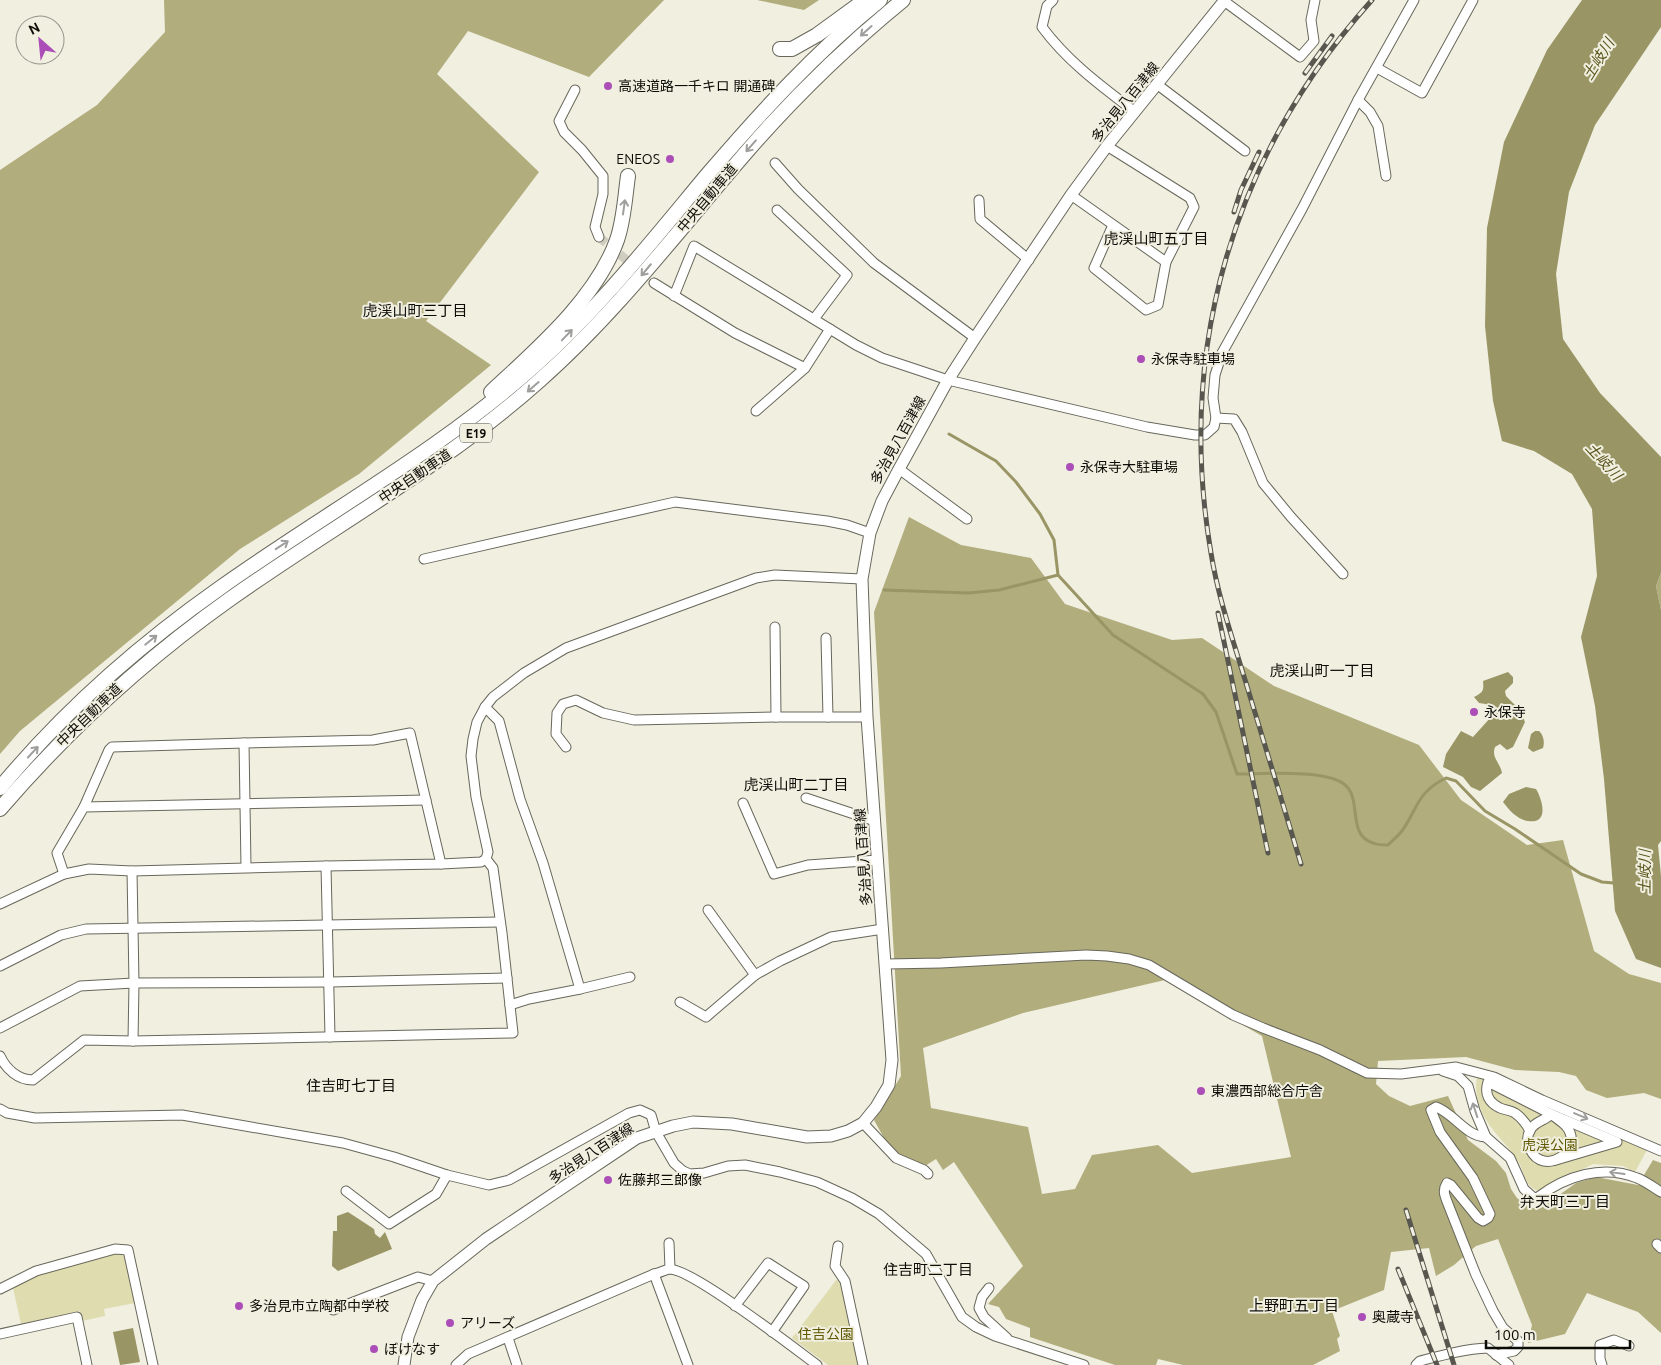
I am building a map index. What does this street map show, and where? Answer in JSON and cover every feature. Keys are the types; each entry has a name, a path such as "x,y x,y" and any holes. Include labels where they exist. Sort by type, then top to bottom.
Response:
{"highway":[{"path":"780,49 792,49 817,35 865,0"},
{"name":"中央自動車道","path":"0,788 52,730 93,690 132,655 176,620 270,553 376,485 468,421 560,343 616,284 768,106 823,51 880,0"},
{"name":"中央自動車道","path":"0,809 62,740 149,661 229,600 441,458 502,413 541,379 584,339 625,295 780,114 847,48 903,0"},
{"path":"376,485 429,444 488,394 550,334 594,286 618,238 628,176"}],"main road":[{"name":"多治見八百津線","path":"404,1365 408,1337 422,1300 433,1281 486,1240 637,1138 673,1126 693,1122 732,1124 808,1137 832,1136 848,1131 863,1123 876,1107 889,1085 892,1060 868,717 862,579 870,533 882,501 899,469 948,380 975,338 1071,195 1107,146 1225,0"}],"street":[{"path":"1053,0 1047,6 1042,27 1056,46 1087,75 1135,112"},
{"path":"1225,0 1300,57 1314,41 1311,20 1316,0"},
{"path":"674,296 694,246 856,345 882,358 948,380 1147,427 1205,435 1214,427 1216,418 1213,398 1214,383 1222,353 1414,0"},
{"path":"1377,68 1422,93 1473,0"},
{"path":"1158,85 1245,151"},
{"path":"575,90 559,121 564,132 582,150 603,176 603,194 595,227 599,237"},
{"path":"1358,100 1370,112 1378,126 1386,176"},
{"path":"1107,146 1190,198 1194,207 1166,262 1158,305 1146,310 1094,268 1113,225"},
{"path":"775,163 798,189 874,263 975,338"},
{"path":"1071,195 1166,262"},
{"path":"979,200 980,219 1029,260"},
{"path":"777,210 847,275 814,319"},
{"path":"654,282 735,333 805,368"},
{"path":"756,411 805,368 830,329"},
{"path":"1216,418 1234,419 1242,432 1263,483 1343,574"},
{"path":"899,469 968,519"},
{"path":"424,559 675,502 826,521 847,525 870,533"},
{"path":"486,859 488,852 476,797 471,756 473,739 485,707 503,689 524,673 566,648 756,578 775,575 862,579"},
{"path":"775,627 776,717"},
{"path":"826,638 828,718"},
{"path":"566,747 556,734 557,713 562,704 576,700 603,713 634,720 868,717"},
{"path":"485,707 499,721 520,799 543,863 580,989"},
{"path":"64,874 57,853 84,807 112,747 373,740 410,733 441,864"},
{"path":"244,743 246,867"},
{"path":"806,798 875,821"},
{"path":"84,807 426,800"},
{"path":"743,803 774,874 808,865 878,860"},
{"path":"0,904 64,874 89,869 132,871 441,864 476,862 486,859"},
{"path":"0,1056 5,1067 9,1070 27,1080 33,1080 84,1040 133,1041 513,1034 493,868 486,859"},
{"path":"326,866 330,1037"},
{"path":"132,871 133,1041"},
{"path":"708,910 755,976"},
{"path":"0,966 61,935 86,929 500,922"},
{"path":"680,1002 706,1017 755,976 780,961 831,937 883,929"},
{"path":"886,964 1086,955 1115,957 1150,965 1233,1015 1320,1050 1367,1073 1401,1074 1456,1067 1479,1073 1617,1142"},
{"path":"510,1005 529,999 630,977"},
{"path":"0,1028 80,986 134,983 330,982 507,978"},
{"path":"1438,1070 1458,1076 1468,1086 1475,1111 1486,1137 1510,1158 1524,1188 1534,1198 1562,1182 1588,1172 1616,1172 1637,1178 1661,1192"},
{"path":"1468,1086 1472,1076 1479,1073"},
{"path":"1498,1083 1488,1082 1485,1089 1489,1101 1500,1108 1513,1111 1524,1120 1530,1131"},
{"path":"1486,1137 1475,1136 1443,1109 1436,1107 1431,1110 1440,1132 1473,1178 1490,1214 1483,1221 1478,1218 1451,1184 1447,1183 1444,1192 1480,1284 1503,1328 1518,1341 1518,1347 1514,1351 1496,1355"},
{"path":"0,1109 8,1113 35,1118 182,1115 343,1143 489,1185 510,1180 629,1113 640,1110 651,1115 656,1132 674,1163 683,1170 690,1174 704,1173 728,1166 745,1165 817,1182 852,1198 886,1220 926,1254 962,1317 976,1327 1009,1340 1084,1365"},
{"path":"1556,1113 1534,1125 1530,1131 1528,1145 1531,1152 1543,1161 1553,1161 1617,1142 1620,1144 1625,1135"},
{"path":"1556,1113 1625,1135 1661,1150"},
{"path":"1546,1171 1553,1161 1567,1152 1571,1139 1566,1126 1556,1113"},
{"path":"863,1123 896,1158 924,1170 928,1174"},
{"path":"346,1191 389,1224 436,1194 447,1174"},
{"path":"669,1243 670,1269"},
{"path":"838,1246 835,1266 846,1281 863,1365"},
{"path":"0,1289 36,1271 115,1249 128,1250 153,1365"},
{"path":"735,1306 768,1263 804,1286 772,1332"},
{"path":"456,1365 468,1354 654,1274 670,1269 687,1275 735,1306 817,1365"},
{"path":"654,1274 688,1365"},
{"path":"333,1310 418,1277 433,1281"},
{"path":"989,1288 980,1302 980,1313 1009,1340"},
{"path":"0,1334 77,1317 87,1365"},
{"path":"508,1338 517,1365"},
{"path":"1602,1365 1600,1345 1614,1340 1629,1346"},
{"path":"1416,1365 1420,1361 1469,1349 1488,1348 1509,1365"}],"green space":[{"name":"虎渓公園","path":"1478,1074 1648,1148 1635,1172 1623,1166 1593,1164 1538,1191 1530,1186 1515,1156 1485,1119 1480,1108 1477,1093 1476,1083"},
{"path":"117,1254 125,1256 135,1303 104,1309 105,1316 82,1321 80,1311 21,1324 13,1288 38,1274"},
{"name":"住吉公園","path":"837,1279 845,1292 845,1307 859,1365 828,1365 792,1338"}],"shaded area":[{"path":"164,0 664,0 589,77 468,31 437,74 539,172 426,321 491,365 359,474 240,549 20,731 0,754 0,170 97,105 165,32"},
{"path":"757,0 819,0 804,10"},
{"path":"909,517 961,545 1031,558 1065,604 1172,640 1202,638 1274,686 1419,745 1461,800 1527,845 1563,840 1594,951 1629,974 1661,983 1661,1099 1644,1093 1607,1098 1586,1090 1576,1076 1559,1072 1515,1070 1466,1057 1378,1061 1376,1084 1389,1096 1410,1106 1448,1096 1468,1140 1496,1161 1506,1173 1511,1189 1517,1198 1530,1208 1541,1208 1576,1183 1596,1177 1638,1185 1653,1160 1661,1163 1661,1333 1638,1312 1587,1293 1565,1334 1528,1343 1532,1325 1498,1239 1476,1246 1454,1265 1436,1276 1429,1248 1391,1252 1384,1290 1332,1311 1340,1336 1337,1339 1340,1351 1313,1365 1183,1365 1158,1359 1156,1365 1115,1365 1030,1337 1030,1328 1006,1319 999,1307 988,1304 1023,1266 954,1162 943,1170 936,1159 925,1166 898,1155 885,1140 874,1120 901,1076 874,612","holes":["1165,980 1262,1036 1291,1157 1192,1173 1158,1145 1092,1155 1075,1189 1042,1194 1028,1127 931,1108 923,1048 1023,1013"]},
{"path":"1661,573 1661,610 1656,586"}],"water":[{"name":"土岐川","path":"1582,0 1661,0 1661,27 1595,125 1569,192 1556,274 1563,339 1600,393 1661,457 1661,573 1656,586 1661,610 1661,841 1658,845 1661,876 1661,968 1636,959 1615,911 1604,779 1595,706 1581,637 1597,576 1592,509 1572,474 1534,451 1502,441 1493,401 1485,326 1487,228 1504,142 1547,50"},
{"path":"1508,672 1513,677 1513,683 1505,691 1506,696 1519,709 1525,722 1513,747 1507,750 1500,744 1495,747 1494,754 1502,773 1480,791 1471,787 1463,777 1443,767 1446,754 1461,731 1473,737 1491,717 1493,709 1486,704 1479,703 1474,697 1482,691 1483,681"},
{"path":"1539,731 1542,734 1544,745 1543,748 1533,752 1528,748 1531,734"},
{"path":"1526,787 1536,789 1542,804 1542,815 1535,821 1528,821 1517,817 1503,802 1509,794"},
{"path":"348,1212 374,1229 375,1234 380,1238 385,1232 392,1249 338,1271 332,1266 333,1231 337,1231 337,1216"},
{"path":"133,1328 140,1362 120,1365 113,1332"}],"waterway":[{"path":"949,434 996,461 1016,482 1040,514 1054,540 1058,575 1113,635 1203,694 1216,712 1237,774 1293,773 1335,779 1350,790 1360,832 1365,839 1378,845 1388,845 1402,831 1419,801 1429,789 1446,778 1456,781 1485,811 1581,874 1602,882 1614,883"},
{"path":"884,590 969,593 999,590 1058,575"}],"tunnel":[{"path":"599,237 654,283"}],"railway":[{"path":"1301,864 1226,618 1214,569 1202,477 1202,402 1210,329 1226,258 1251,189 1283,123 1324,60 1372,0"},
{"path":"1305,73 1332,36"},
{"path":"1234,212 1241,190 1259,152"},
{"path":"1218,613 1268,853"},
{"path":"1406,1210 1454,1365"},
{"path":"1398,1269 1437,1365"}],"place":[{"name":"高速道路一千キロ 開通碑","path":"608,86"},
{"name":"ENEOS","path":"670,159"},
{"name":"永保寺駐車場","path":"1141,359"},
{"name":"永保寺大駐車場","path":"1070,467"},
{"name":"永保寺","path":"1474,712"},
{"name":"東濃西部総合庁舎","path":"1201,1091"},
{"name":"佐藤邦三郎像","path":"608,1180"},
{"name":"多治見市立陶都中学校","path":"239,1306"},
{"name":"奥蔵寺","path":"1362,1317"},
{"name":"アリーズ","path":"450,1323"},
{"name":"ぼけなす","path":"374,1349"}],"district":[{"name":"虎渓山町五丁目","path":"1156,238"},
{"name":"虎渓山町三丁目","path":"415,310"},
{"name":"虎渓山町一丁目","path":"1322,670"},
{"name":"虎渓山町二丁目","path":"796,784"},
{"name":"住吉町七丁目","path":"351,1085"},
{"name":"弁天町三丁目","path":"1565,1201"},
{"name":"住吉町二丁目","path":"928,1269"},
{"name":"上野町五丁目","path":"1294,1305"}]}
